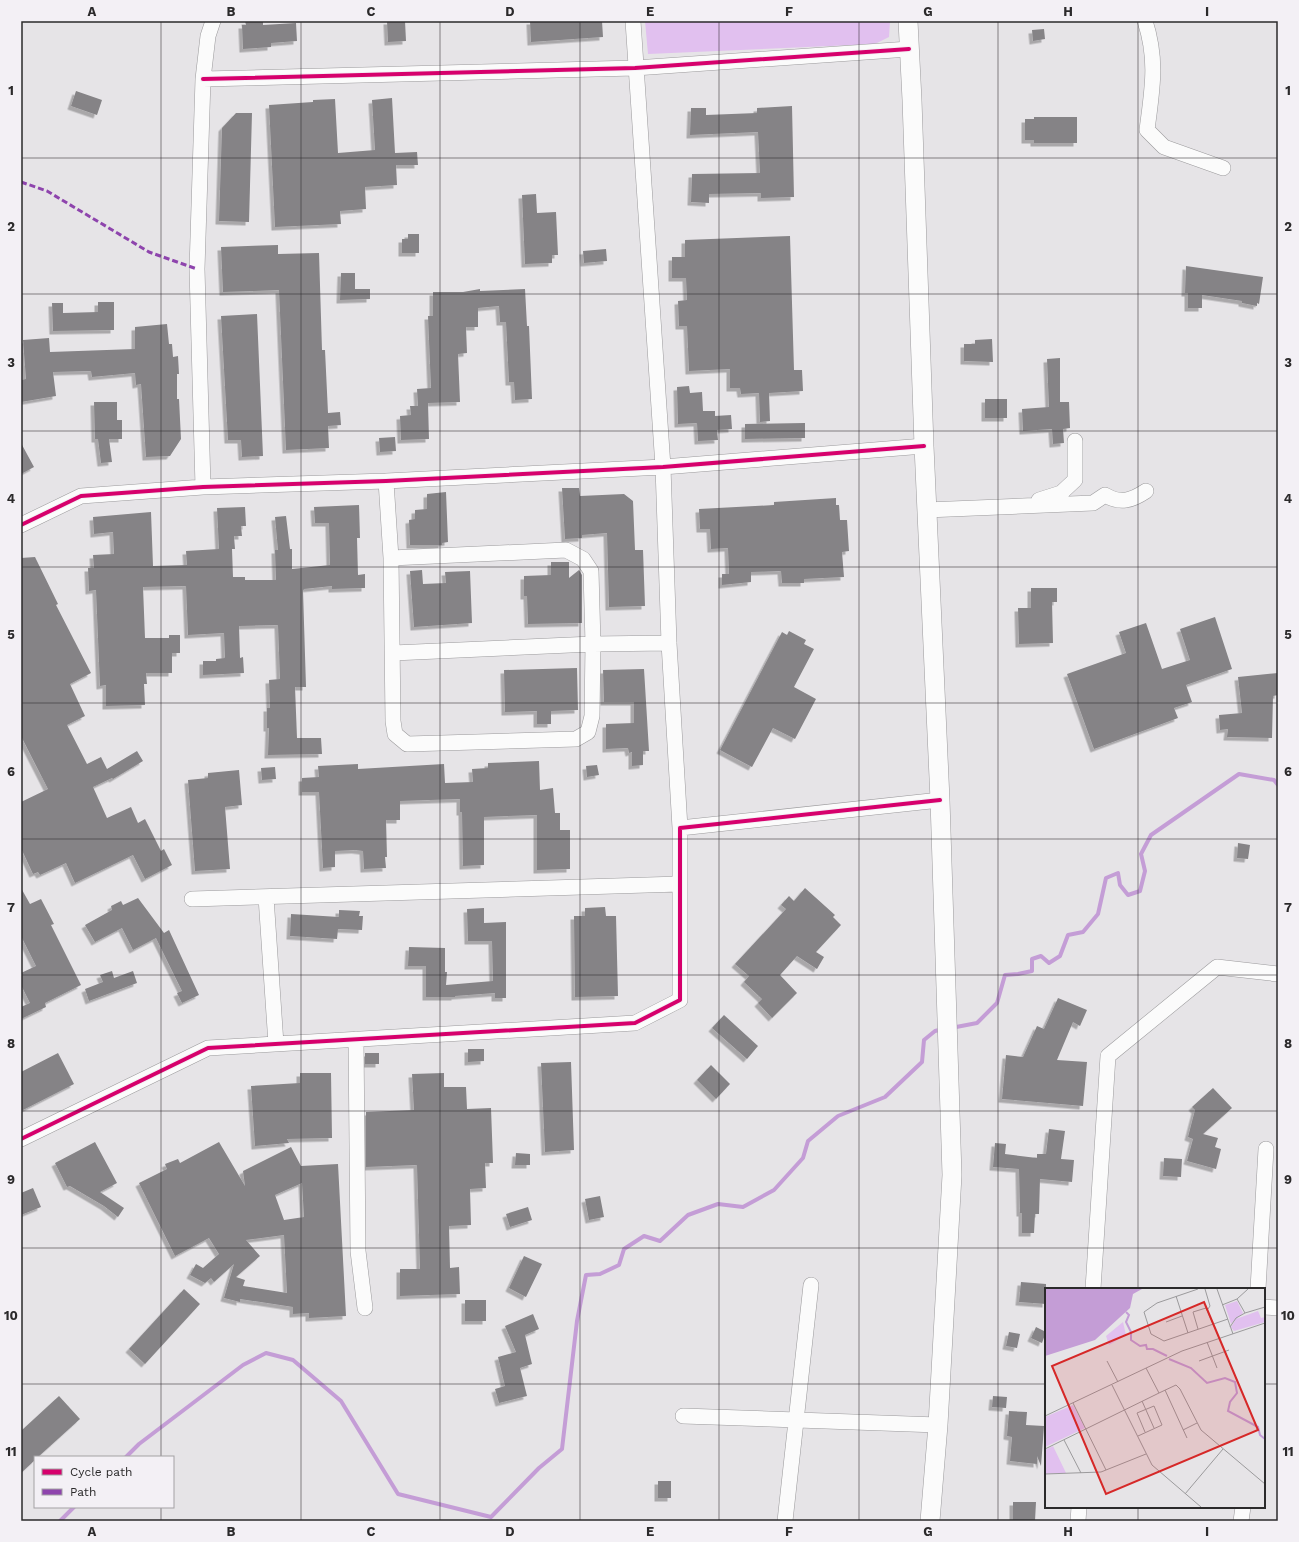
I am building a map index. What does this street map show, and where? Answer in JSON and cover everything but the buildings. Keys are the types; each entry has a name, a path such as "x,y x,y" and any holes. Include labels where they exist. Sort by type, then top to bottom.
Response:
{"main road":[{"path":"908,21 926,510 940,800 952,1175 938,1425 930,1521"}],"street":[{"path":"203,487 197,269 203,80 208,36 213,21"},
{"path":"21,1139 208,1048 635,1023 680,1000 680,828 669,643 663,467 633,21"},
{"path":"1145,21 1150,36 1154,74 1146,130 1164,147 1223,168"},
{"path":"203,80 635,68 908,49"},
{"path":"1020,506 1061,493 1075,480 1075,442"},
{"path":"21,525 81,496 203,487 386,481 663,467 924,446"},
{"path":"386,481 393,652 393,721 395,734 407,744 576,739 588,732 592,716 593,644 591,571 582,559 566,550 390,558"},
{"path":"926,510 1093,503 1105,495 1115,501 1136,498 1146,491"},
{"path":"393,652 593,644 669,643"},
{"path":"680,828 940,800"},
{"path":"192,899 680,884"},
{"path":"266,897 276,1044"},
{"path":"1093,1288 1108,1056 1217,967 1278,974"},
{"path":"356,1039 358,1251 365,1308"},
{"path":"1258,1288 1266,1149"},
{"path":"785,1521 811,1285"},
{"path":"1265,1307 1278,1308"},
{"path":"683,1416 938,1425"},
{"path":"1078,1521 1079,1508"},
{"path":"1241,1521 1242,1508"}],"shaded area":[{"path":"645,21 890,21 889,37 875,44 648,54"}],"waterway":[{"path":"951,1028 977,1023 997,1003 1005,975 1032,971 1032,959 1041,956 1049,963 1060,956 1068,935 1083,932 1098,914 1106,878 1118,873 1120,885 1128,895 1140,891 1145,871 1141,854 1151,835 1239,774 1274,780 1278,785"},
{"path":"127,1456 139,1444 243,1365 266,1353 293,1360 341,1401 398,1494 491,1517 539,1468 562,1449 577,1321 586,1275 600,1274 619,1265 624,1249 644,1236 660,1241 688,1215 718,1204 743,1207 774,1190 803,1158 808,1141 838,1116 885,1097 922,1062 924,1040 935,1031 943,1029"},
{"path":"60,1521 73,1508"}],"marked path":[{"path":"21,182 47,191 149,252 197,269"}],"cycle path":[{"path":"203,79 635,68 909,49"},
{"path":"21,525 81,496 203,487 386,481 663,467 924,446"},
{"path":"21,1139 208,1048 635,1023 680,1000 680,828 940,800"}]}
